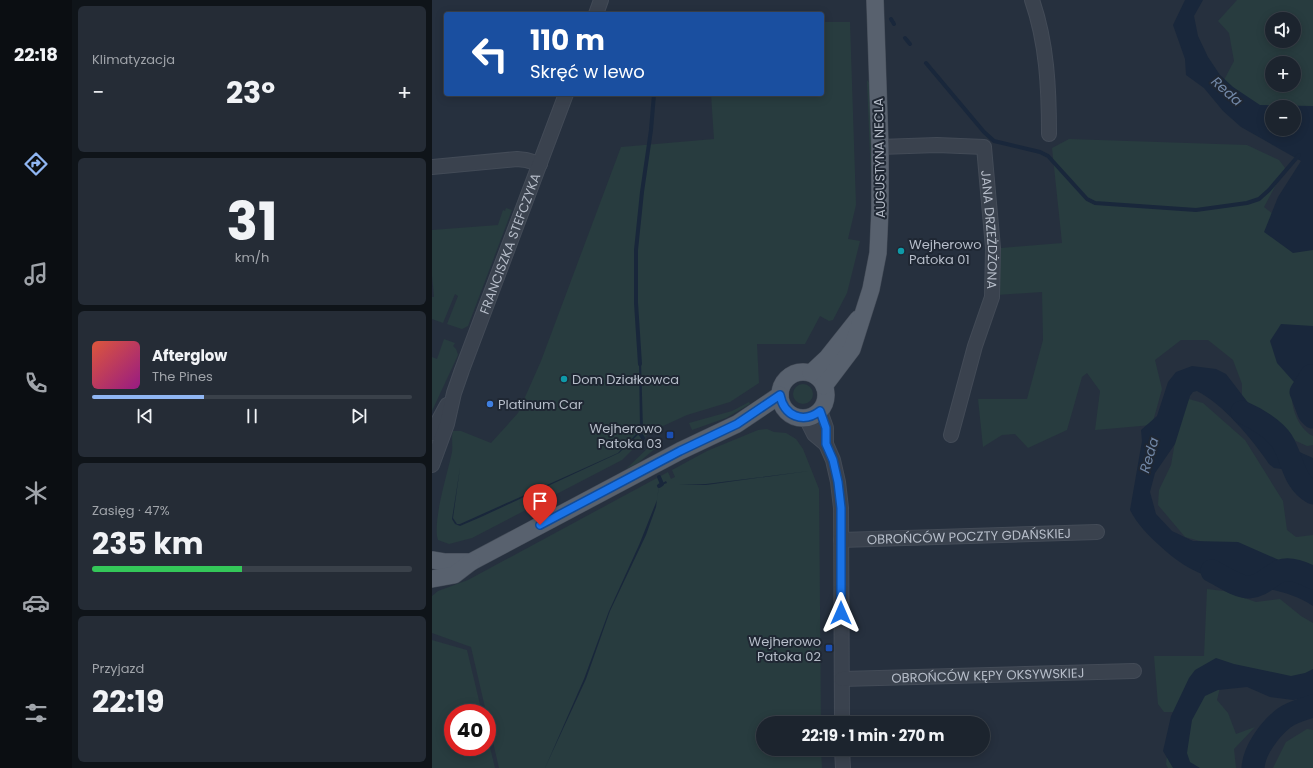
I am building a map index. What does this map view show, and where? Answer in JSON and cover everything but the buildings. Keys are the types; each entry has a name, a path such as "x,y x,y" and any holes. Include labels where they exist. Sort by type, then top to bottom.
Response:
{"main road":[{"name":"AUGUSTYNA NECLA","path":"824,386 852,349 871,289 878,253 880,147 875,0"},
{"name":"AUGUSTYNA NECLA","path":"811,373 827,358 864,313"},
{"path":"802,372 811,373 819,378 824,386 826,395 825,403 813,414 796,417 783,403 782,387 786,379 794,374 802,372"},
{"path":"432,579 454,575 471,562 680,451 783,403"},
{"path":"432,560 444,562 471,562"}],"street":[{"path":"597,12 601,0"},
{"path":"1032,0 1040,22 1049,86 1049,134"},
{"name":"FRANCISZKA STEFCZYKA","path":"432,465 447,424 454,393 565,96"},
{"name":"JANA DRZEŻDŻONA","path":"880,147 937,145 984,147 993,248 992,298 975,346 951,435"},
{"path":"432,167 517,159 540,164"},
{"name":"FRANCISZKA STEFCZYKA","path":"432,433 454,393"},
{"path":"813,414 814,434 826,444 833,460 838,482 841,508 842,716"},
{"name":"OBROŃCÓW POCZTY GDAŃSKIEJ","path":"841,540 1097,532"},
{"name":"OBROŃCÓW KĘPY OKSYWSKIEJ","path":"842,679 1134,671"},
{"path":"842,756 843,768"}],"green space":[{"path":"1237,0 1313,0 1313,135 1301,131 1301,100 1265,100 1265,113 1224,80 1234,61 1229,33 1218,21"},
{"path":"824,22 850,22 856,205 848,239 860,241 847,293 833,320 829,321 820,316 805,344 757,344 759,383 730,402 687,415 650,432 622,460 472,538 449,544 438,540 437,521 452,452 453,431 461,431 491,443 518,413 541,361 621,147 714,139 711,96 824,96"},
{"path":"867,80 870,84 873,180 871,181"},
{"path":"1069,139 1247,145 1279,160 1285,168 1264,207 1278,218 1313,166 1313,368 1301,370 1293,391 1292,402 1295,414 1301,425 1313,436 1313,445 1307,446 1296,441 1274,422 1242,401 1242,384 1233,360 1208,340 1181,340 1155,360 1162,389 1152,425 1095,430 1100,391 1087,373 1082,377 1067,430 1028,448 1015,434 1002,435 983,447 978,399 1027,399 1043,340 1042,292 997,295 1001,248 1062,243 1052,148"},
{"path":"506,208 512,210 468,326 462,329 447,324 458,296 455,294 443,323 432,319 432,297 434,297 432,276 432,230 498,225 503,210 505,211"},
{"path":"444,339 455,343 453,346 458,355 432,411 432,357 437,359"},
{"path":"799,384 807,384 813,390 813,398 807,404 799,404 793,398 793,390"},
{"path":"1189,399 1203,403 1245,440 1283,501 1287,530 1296,537 1313,535 1313,572 1185,537 1158,505 1159,490 1171,465 1180,413"},
{"path":"749,402 750,404 726,418 692,430 689,423 732,411"},
{"path":"767,429 774,432 786,433 796,439 803,449 819,489 821,716 756,716 756,756 821,756 822,768 499,768 496,755 496,704 484,704 471,647 432,633 432,596 438,591 468,580 668,472 671,479 675,477 672,470 707,451 758,430"},
{"path":"654,442 657,447 638,463 626,469"},
{"path":"1207,589 1224,591 1256,602 1280,599 1301,616 1313,623 1313,675 1306,680 1223,675 1217,700 1228,713 1236,734 1255,727 1234,749 1236,768 1168,768 1166,764 1170,731 1175,712 1164,712 1158,704 1154,656 1204,656"},
{"path":"432,640 467,650 480,704 444,704 444,756 492,756 495,768 432,768"},
{"path":"1307,729 1313,730 1313,768 1273,768 1286,742"}],"water":[{"path":"1185,0 1203,0 1194,16 1198,36 1208,57 1220,75 1233,87 1260,105 1265,105 1265,136 1301,136 1301,106 1313,106 1313,250 1293,253 1264,232 1278,197 1301,161 1241,127 1223,111 1204,88 1186,75 1185,59 1173,25"},
{"path":"1281,324 1313,326 1313,398 1293,381 1277,363 1270,341"},
{"path":"639,360 641,360 643,430 619,453 481,517 460,526 455,524 452,519 460,468 453,518 457,524 460,524 618,453 640,430"},
{"path":"1192,366 1216,369 1226,374 1263,422 1286,446 1313,458 1313,484 1289,470 1274,468 1269,464 1255,444 1237,423 1207,397 1197,391 1193,392 1190,396 1175,444 1155,473 1150,492 1156,514 1172,531 1193,541 1238,542 1313,575 1313,606 1301,599 1277,591 1214,578 1191,569 1171,556 1151,537 1139,525 1130,510 1142,441 1141,430 1157,416 1168,382 1176,372"},
{"path":"809,471 706,485 679,484 706,484"},
{"path":"666,481 667,483 659,486 657,500 659,485"},
{"path":"657,500 646,535 610,611 586,679 545,768 584,679 609,611 639,545"},
{"path":"1216,658 1234,664 1291,676 1305,673 1313,669 1313,696 1293,700 1270,697 1247,687 1218,690 1205,696 1192,720 1187,753 1190,762 1200,768 1173,768 1163,751 1171,716 1189,678 1195,670"}],"waterway":[{"path":"891,19 894,24"},
{"path":"905,38 910,44"},
{"path":"926,63 984,132 994,141 1040,152 1048,156 1087,199 1095,203 1196,210 1247,203 1259,199 1269,190 1299,155"},
{"path":"640,364 636,303 636,250 654,96"},
{"name":"Reda","path":"1313,376 1311,376 1301,392 1309,413 1313,417"},
{"name":"Reda","path":"1242,412 1264,424 1279,437 1286,448 1294,470 1301,483 1313,493"},
{"path":"641,429 639,432 643,438"},
{"path":"659,477 662,484 659,486"},
{"name":"Reda","path":"1212,571 1244,587 1258,585 1276,573 1284,570 1297,571 1313,578"},
{"name":"Reda","path":"1253,768 1256,754 1273,728 1287,716 1313,706"}],"place":[{"name":"Wejherowo Patoka 01","path":"901,251"},
{"name":"Dom Działkowca","path":"564,379"},
{"name":"Platinum Car","path":"490,404"},
{"name":"Wejherowo Patoka 03","path":"670,435"},
{"name":"Wejherowo Patoka 02","path":"829,648"}],"route":[{"path":"540,525 680,451 737,424 780,395 782,404 786,411 796,417 806,418 814,416 820,411 826,428 826,444 833,460 838,482 841,508 841,613"}]}
